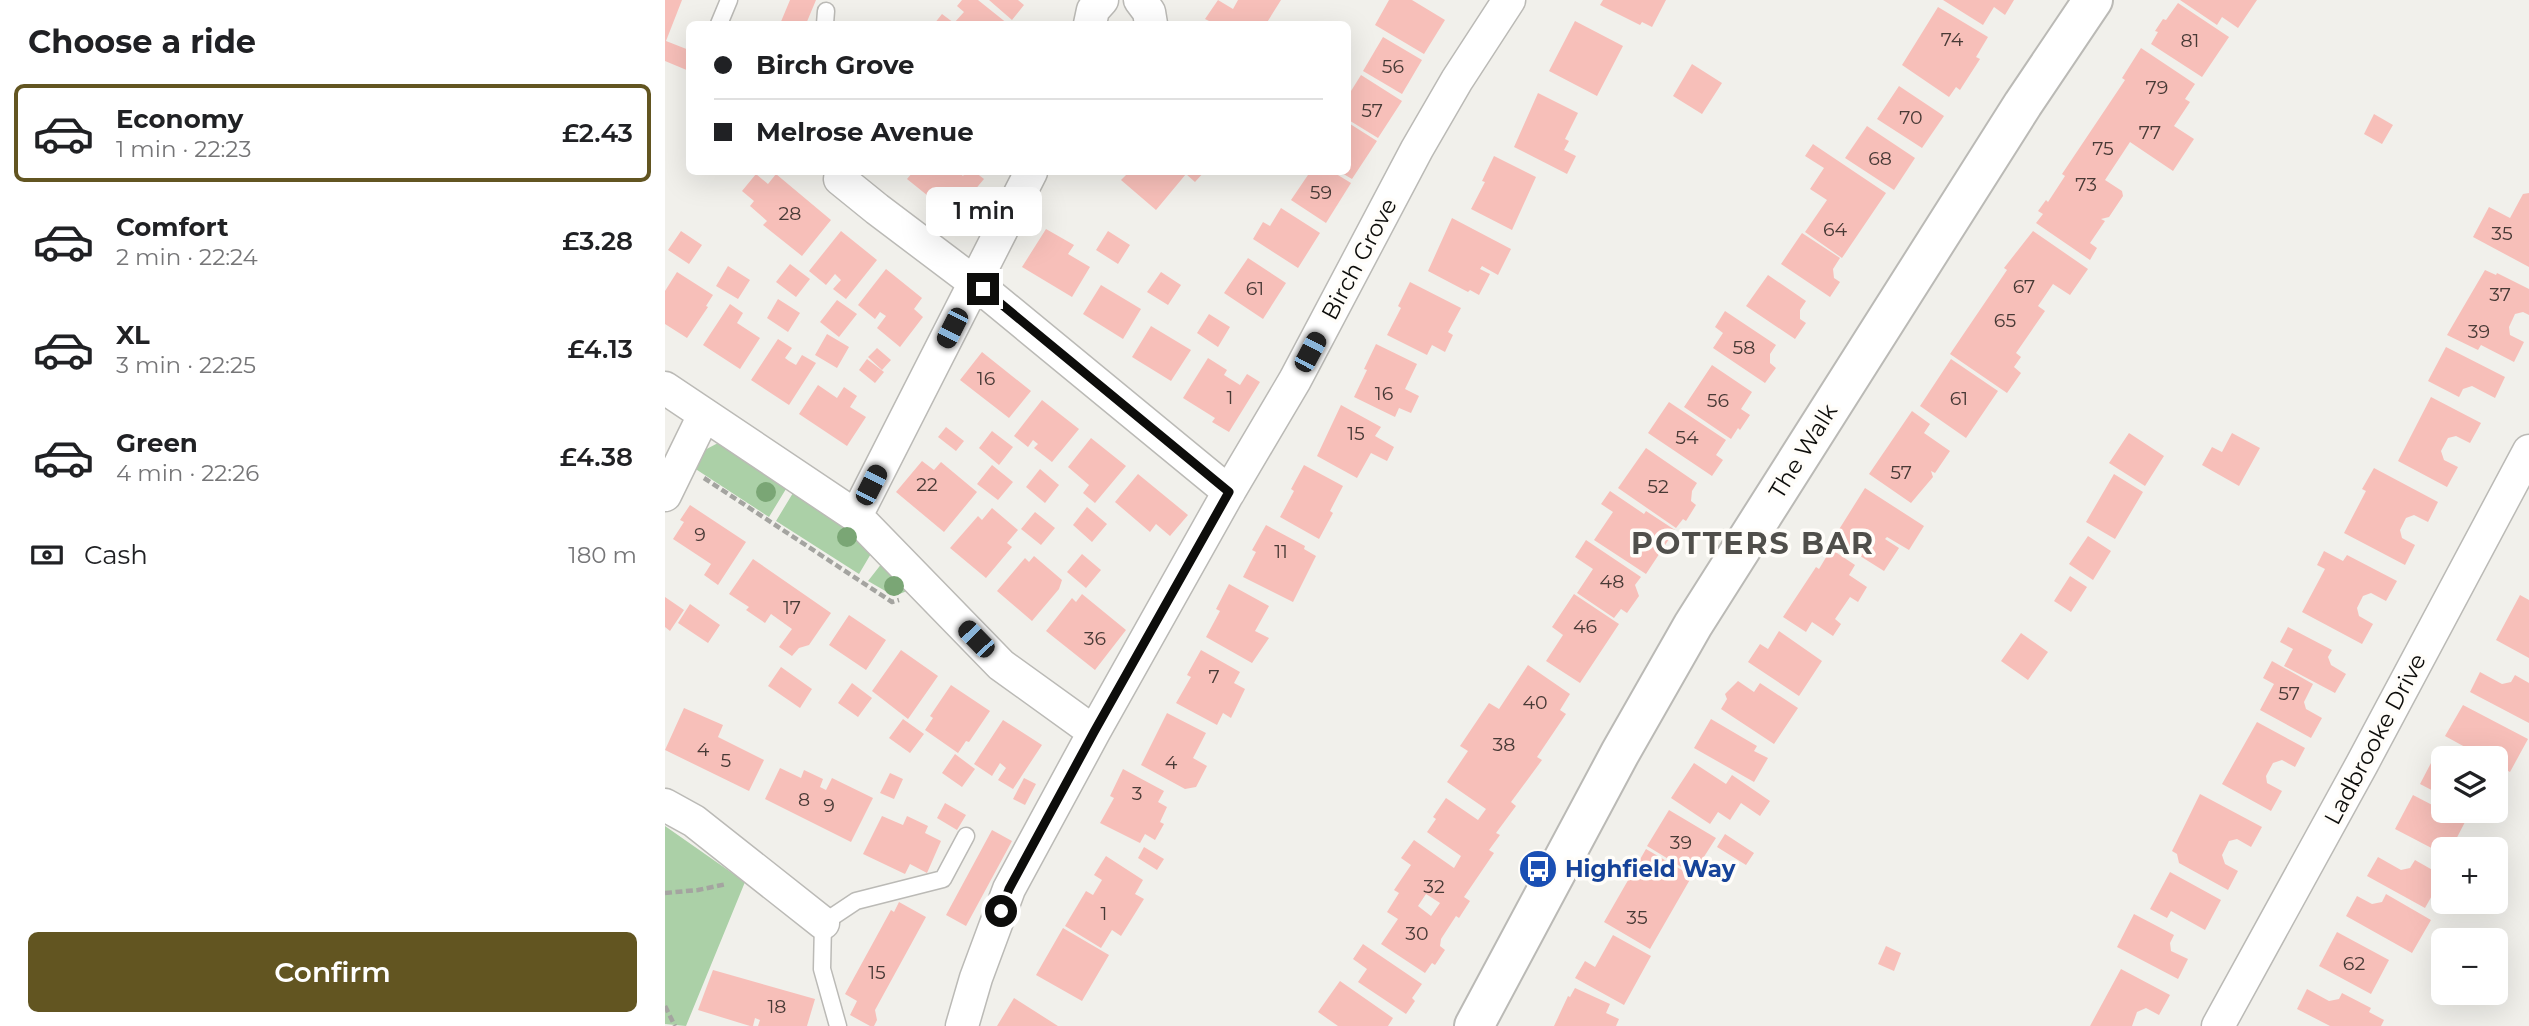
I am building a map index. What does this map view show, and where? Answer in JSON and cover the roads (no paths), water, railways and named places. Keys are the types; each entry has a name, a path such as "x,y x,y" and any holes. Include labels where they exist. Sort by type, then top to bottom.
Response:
{"street":[{"path":"1091,21 1093,10 1102,0"},
{"path":"1140,0 1149,12 1150,21"},
{"name":"Birch Grove","path":"962,1026 976,978 1009,889 1094,732 1299,373 1417,149 1457,80 1509,0"},
{"name":"The Walk","path":"1474,1026 1620,753 1693,625 2023,104 2093,0"},
{"path":"840,175 877,209 975,283 1229,492"},
{"path":"856,516 1029,175"},
{"path":"665,388 856,516 1001,665 1094,732"},
{"path":"665,495 703,415"},
{"name":"Ladbrooke Drive","path":"2218,1026 2529,451"},
{"path":"665,805 695,821 823,923"}],"lane":[{"path":"720,21 729,0"},
{"path":"838,1026 822,969 823,923 856,901 943,879 966,836"}],"place":[{"name":"Highfield Way","path":"1538,869"}],"district":[{"name":"POTTERS BAR","path":"1753,543"}]}
